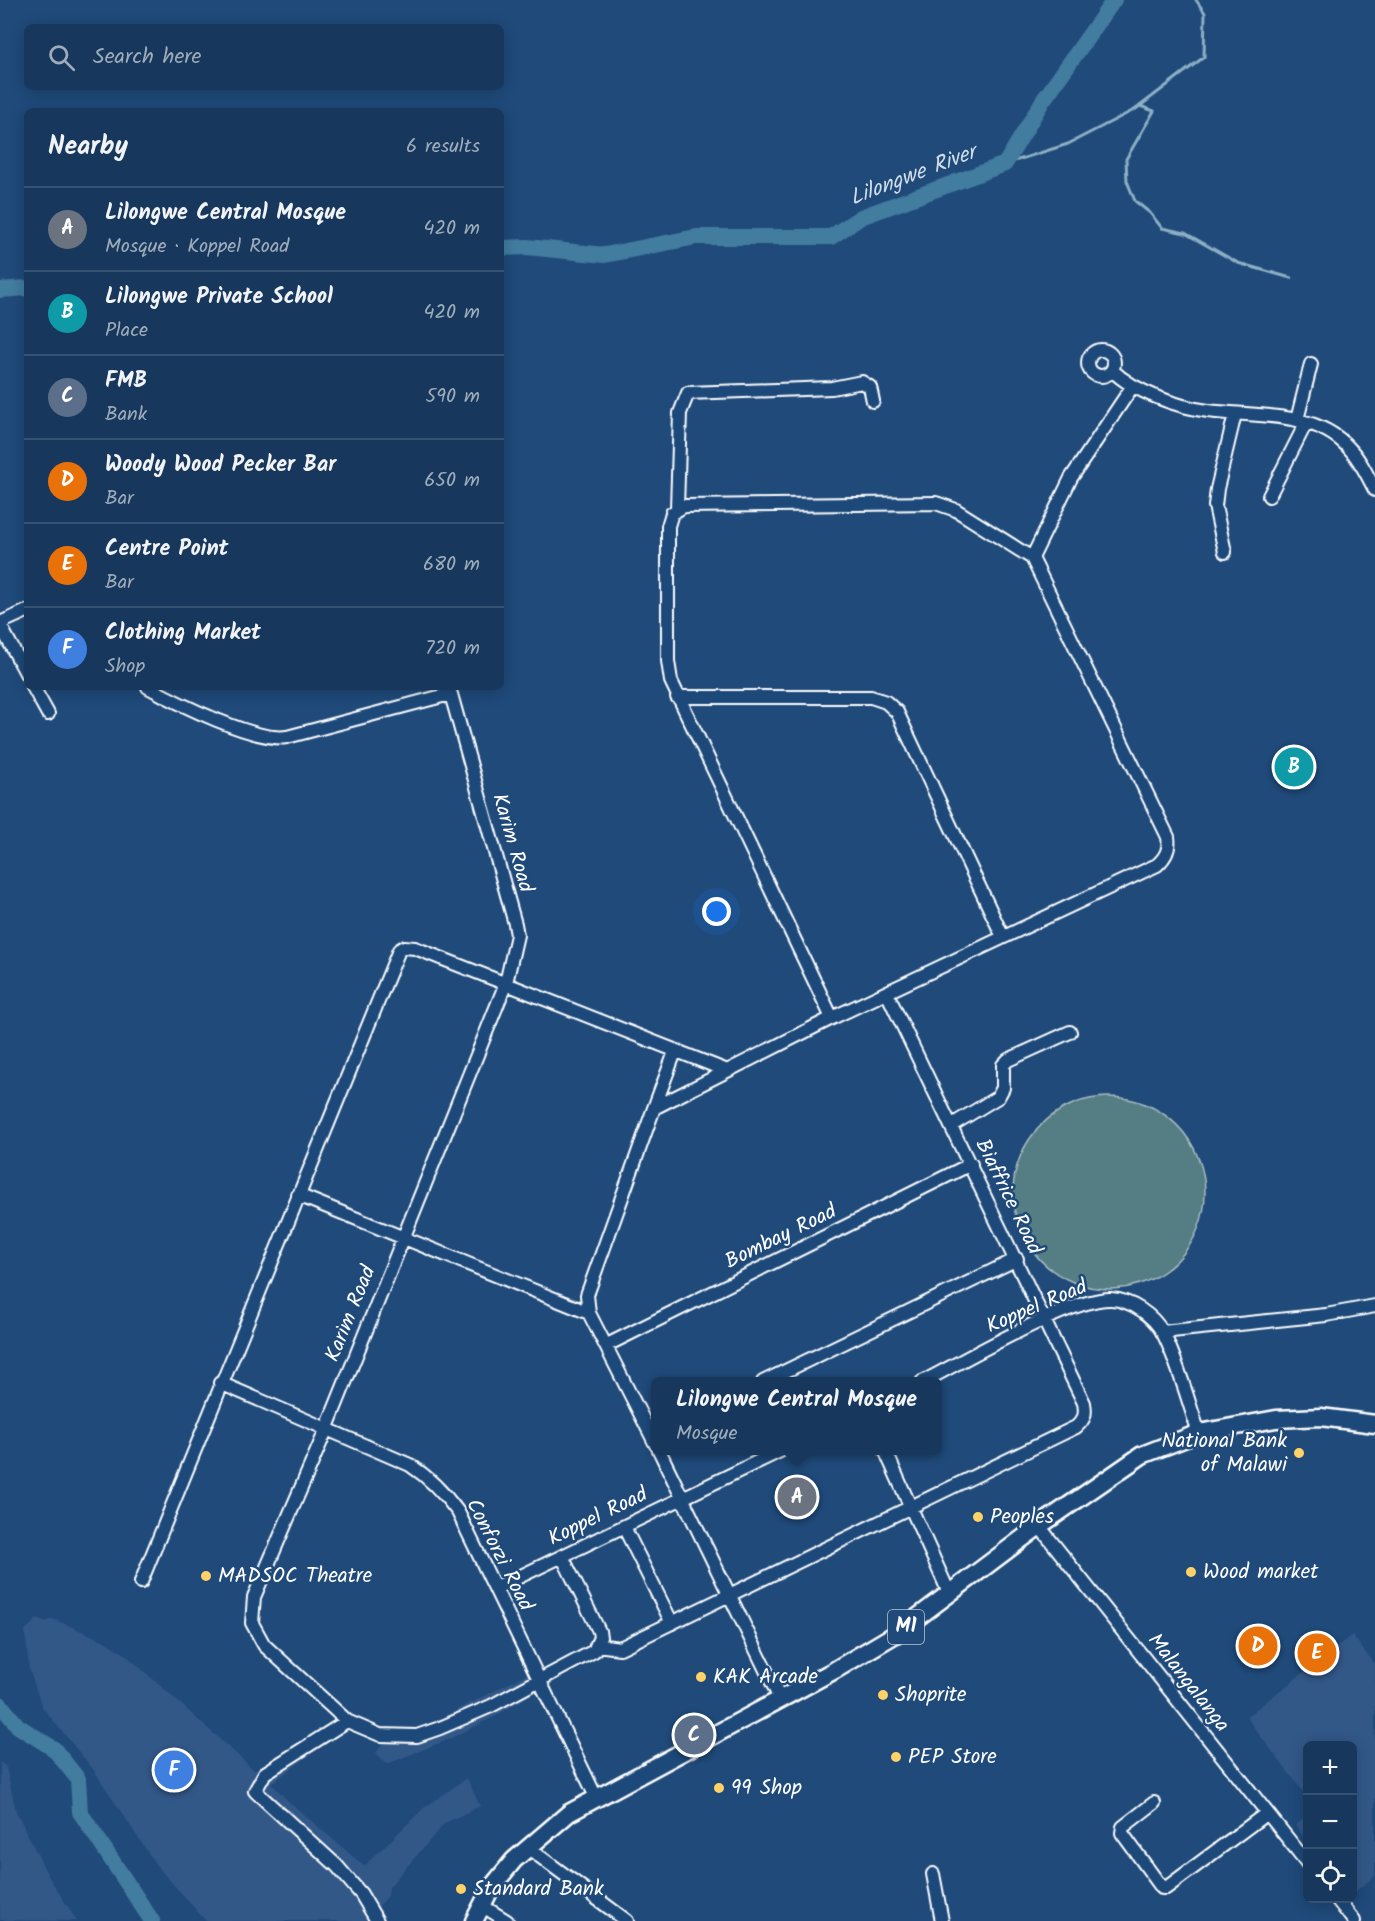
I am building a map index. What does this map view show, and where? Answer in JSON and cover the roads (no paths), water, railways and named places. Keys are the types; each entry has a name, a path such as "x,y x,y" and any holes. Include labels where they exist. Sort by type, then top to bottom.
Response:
{"highway":[{"name":"M1","path":"474,1921 503,1873 527,1847 569,1813 863,1655 950,1595 1039,1526 1142,1455 1199,1433 1293,1418 1321,1417 1375,1424"}],"street":[{"path":"1269,496 1301,422 1311,364"},
{"path":"1112,370 1132,387 1205,411 1301,422 1329,433 1347,445 1375,490"},
{"path":"832,1018 676,697 668,661 668,525 669,519 677,508 680,413 688,393 832,388 862,382 870,387 873,401"},
{"path":"1032,558 1071,478 1132,387"},
{"path":"1225,552 1215,506 1235,414"},
{"path":"654,1108 725,1070 832,1018 1157,865 1167,853 1169,845 1168,837 1032,558 956,510 936,503 677,508"},
{"path":"24,613 0,624 24,669"},
{"path":"35,690 48,714"},
{"path":"154,690 203,713 271,738 287,737 450,691"},
{"name":"Karim Road","path":"450,691 517,935 506,983 326,1430 254,1597 252,1623 264,1645 347,1721 380,1735 417,1736 491,1706 588,1655 597,1645"},
{"path":"676,697 871,697 886,702 897,712 1003,937"},
{"path":"141,1582 220,1383 399,950 404,947 416,948 725,1070"},
{"name":"Biaffrice Road","path":"887,993 1017,1259 1084,1403 1086,1412 1084,1420 1077,1427 910,1505"},
{"path":"952,1125 998,1097 1003,1088 1003,1065 1008,1060 1070,1032"},
{"path":"651,1427 589,1313 587,1295 590,1281 675,1052"},
{"name":"Bombay Road","path":"607,1345 971,1164"},
{"path":"298,1196 589,1313"},
{"path":"773,1377 1017,1259"},
{"name":"Koppel Road","path":"932,1377 1045,1320 1094,1301 1123,1300 1136,1306 1162,1332 1199,1433"},
{"path":"1162,1332 1326,1315 1375,1306"},
{"name":"Conforzi Road","path":"220,1383 410,1465 428,1477 458,1512 596,1797"},
{"path":"661,1455 780,1699"},
{"name":"Koppel Road","path":"496,1588 772,1455"},
{"path":"887,1455 950,1595"},
{"path":"562,1556 599,1631 597,1645 620,1648 910,1505"},
{"name":"Malangalanga","path":"1039,1526 1303,1858"},
{"path":"624,1527 672,1623"},
{"path":"347,1721 265,1773 255,1791 337,1866 361,1894 377,1921"},
{"path":"1154,1803 1123,1827 1122,1833 1162,1888 1166,1888 1267,1814"},
{"path":"527,1847 627,1921"},
{"path":"933,1874 942,1921"},
{"path":"1339,1903 1354,1921"},
{"path":"482,1905 507,1921"}],"waterway":[{"name":"Lilongwe River","path":"504,248 527,247 605,255 696,237 831,237 861,217 1005,164 1042,102 1114,0"},
{"path":"1005,164 1068,144 1136,109 1204,57 1205,13 1196,0"},
{"path":"1140,106 1154,111 1126,159 1127,181 1135,201 1150,213 1162,228 1185,233 1238,263 1291,278"},
{"name":"Lilongwe River","path":"0,290 24,288"},
{"name":"Lilongwe River","path":"0,1704 18,1726 54,1749 78,1779 80,1812 152,1921"}],"place":[{"name":"Lilongwe Private School","path":"1294,767"},
{"name":"National Bank of Malawi","path":"1299,1453"},
{"name":"Lilongwe Central Mosque","path":"797,1497"},
{"name":"Peoples","path":"978,1517"},
{"name":"Wood market","path":"1191,1572"},
{"name":"MADSOC Theatre","path":"206,1576"},
{"name":"Woody Wood Pecker Bar","path":"1258,1646"},
{"name":"Centre Point","path":"1317,1653"},
{"name":"KAK Arcade","path":"701,1677"},
{"name":"Shoprite","path":"883,1695"},
{"name":"FMB","path":"694,1735"},
{"name":"PEP Store","path":"896,1757"},
{"name":"Clothing Market","path":"174,1770"},
{"name":"99 Shop","path":"719,1788"},
{"name":"Standard Bank","path":"461,1889"}]}
